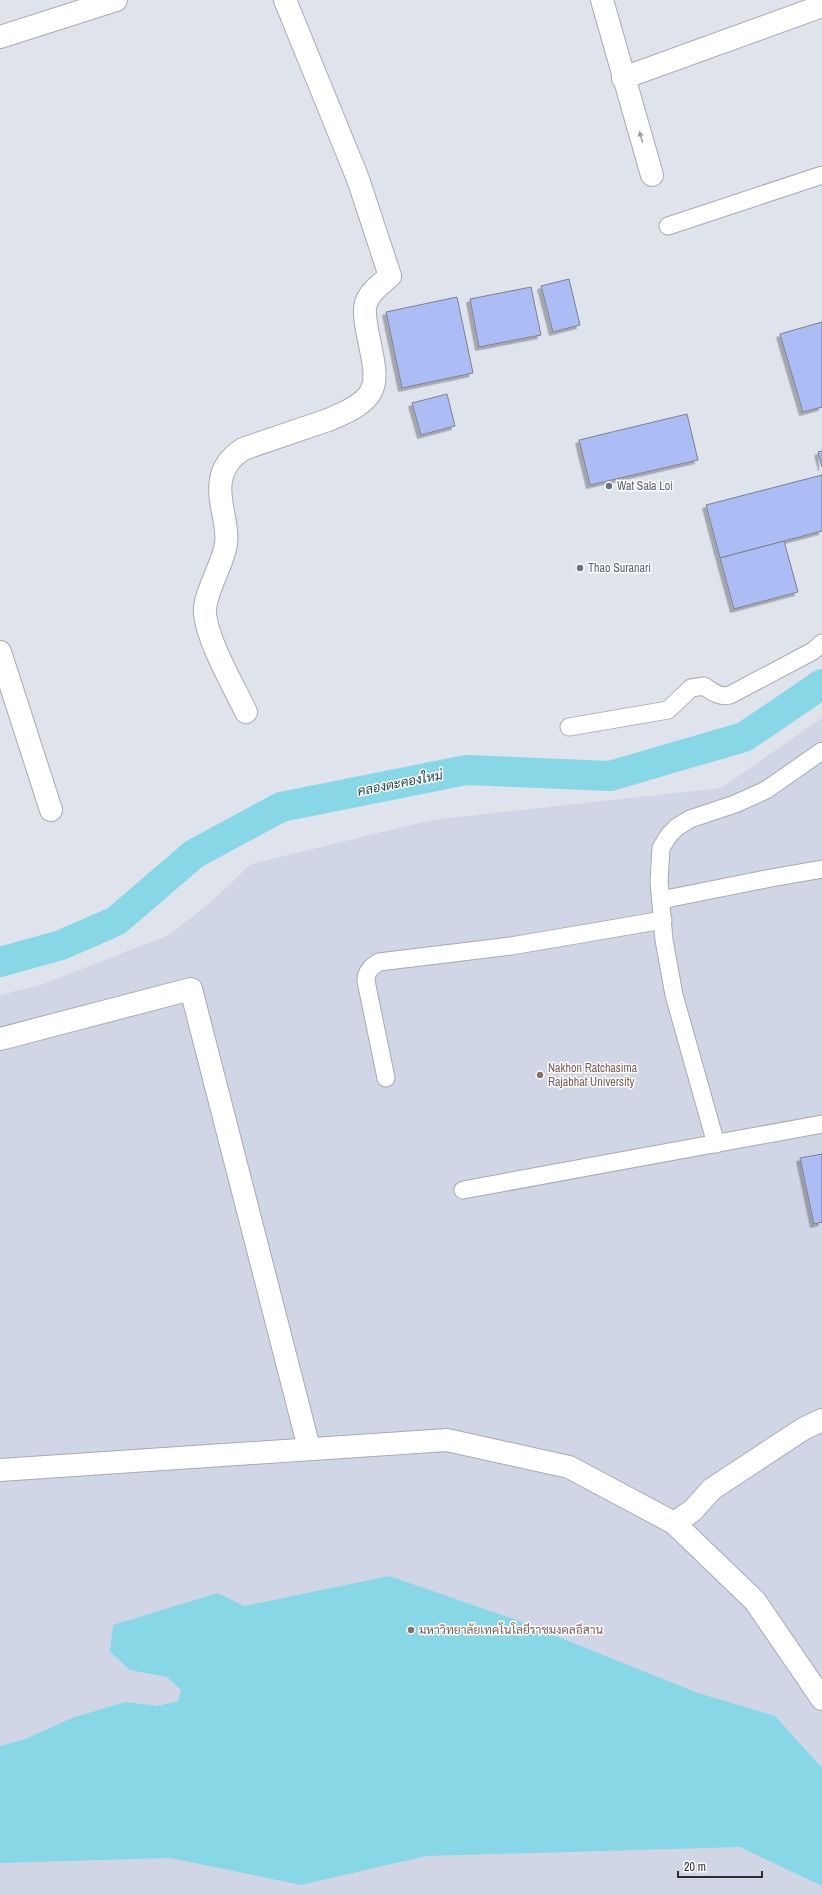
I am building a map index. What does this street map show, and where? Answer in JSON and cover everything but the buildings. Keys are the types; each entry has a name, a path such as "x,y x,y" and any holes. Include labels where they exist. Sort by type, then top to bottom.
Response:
{"street":[{"path":"0,37 116,0"},
{"path":"246,712 210,636 205,612 206,600 218,573 226,543 224,519 220,499 220,481 224,468 233,455 243,449 342,415 367,399 372,392 375,378 374,360 364,309 371,293 390,276 358,179 285,0"},
{"path":"602,0 623,78 652,175"},
{"path":"623,78 822,6"},
{"path":"0,652 51,810"},
{"path":"0,1039 191,989 310,1448"},
{"path":"674,1523 692,1511 712,1489 803,1429 822,1420"},
{"path":"0,1470 447,1440 569,1467 674,1523 755,1601 822,1699"}],"lane":[{"path":"668,226 822,175"},
{"path":"569,727 668,710 690,688 698,686 704,686 724,697 813,651 822,643"},
{"path":"716,1144 677,1009 664,940 659,860 661,848 669,835 677,827 690,819 735,804 766,790 822,751"},
{"path":"661,900 822,869"},
{"path":"386,1078 366,981 366,974 370,967 379,962 511,946 663,920"},
{"path":"463,1190 822,1124"}],"shaded area":[{"name":"มหาวิทยาลัยเทคโนโลยีราชมงคลอีสาน","path":"822,718 822,1895 0,1895 0,995 38,986 169,935 212,901 251,864 432,820 721,788"}],"water":[{"path":"389,1576 511,1618 698,1693 775,1716 822,1768 822,1886 740,1847 426,1856 301,1885 171,1858 0,1863 0,1746 23,1740 72,1718 125,1702 158,1706 178,1701 181,1690 167,1677 130,1670 110,1652 113,1625 218,1593 244,1606"}],"waterway":[{"name":"คลองตะคองใหม่","path":"0,962 61,945 116,921 194,854 281,807 466,770 610,776 744,737 822,684"}],"place":[{"name":"Wat Sala Loi","path":"609,486"},
{"name":"Thao Suranari","path":"580,568"},
{"name":"Nakhon Ratchasima Rajabhat University","path":"540,1075"},
{"name":"มหาวิทยาลัยเทคโนโลยีราชมงคลอีสาน","path":"411,1630"}]}
